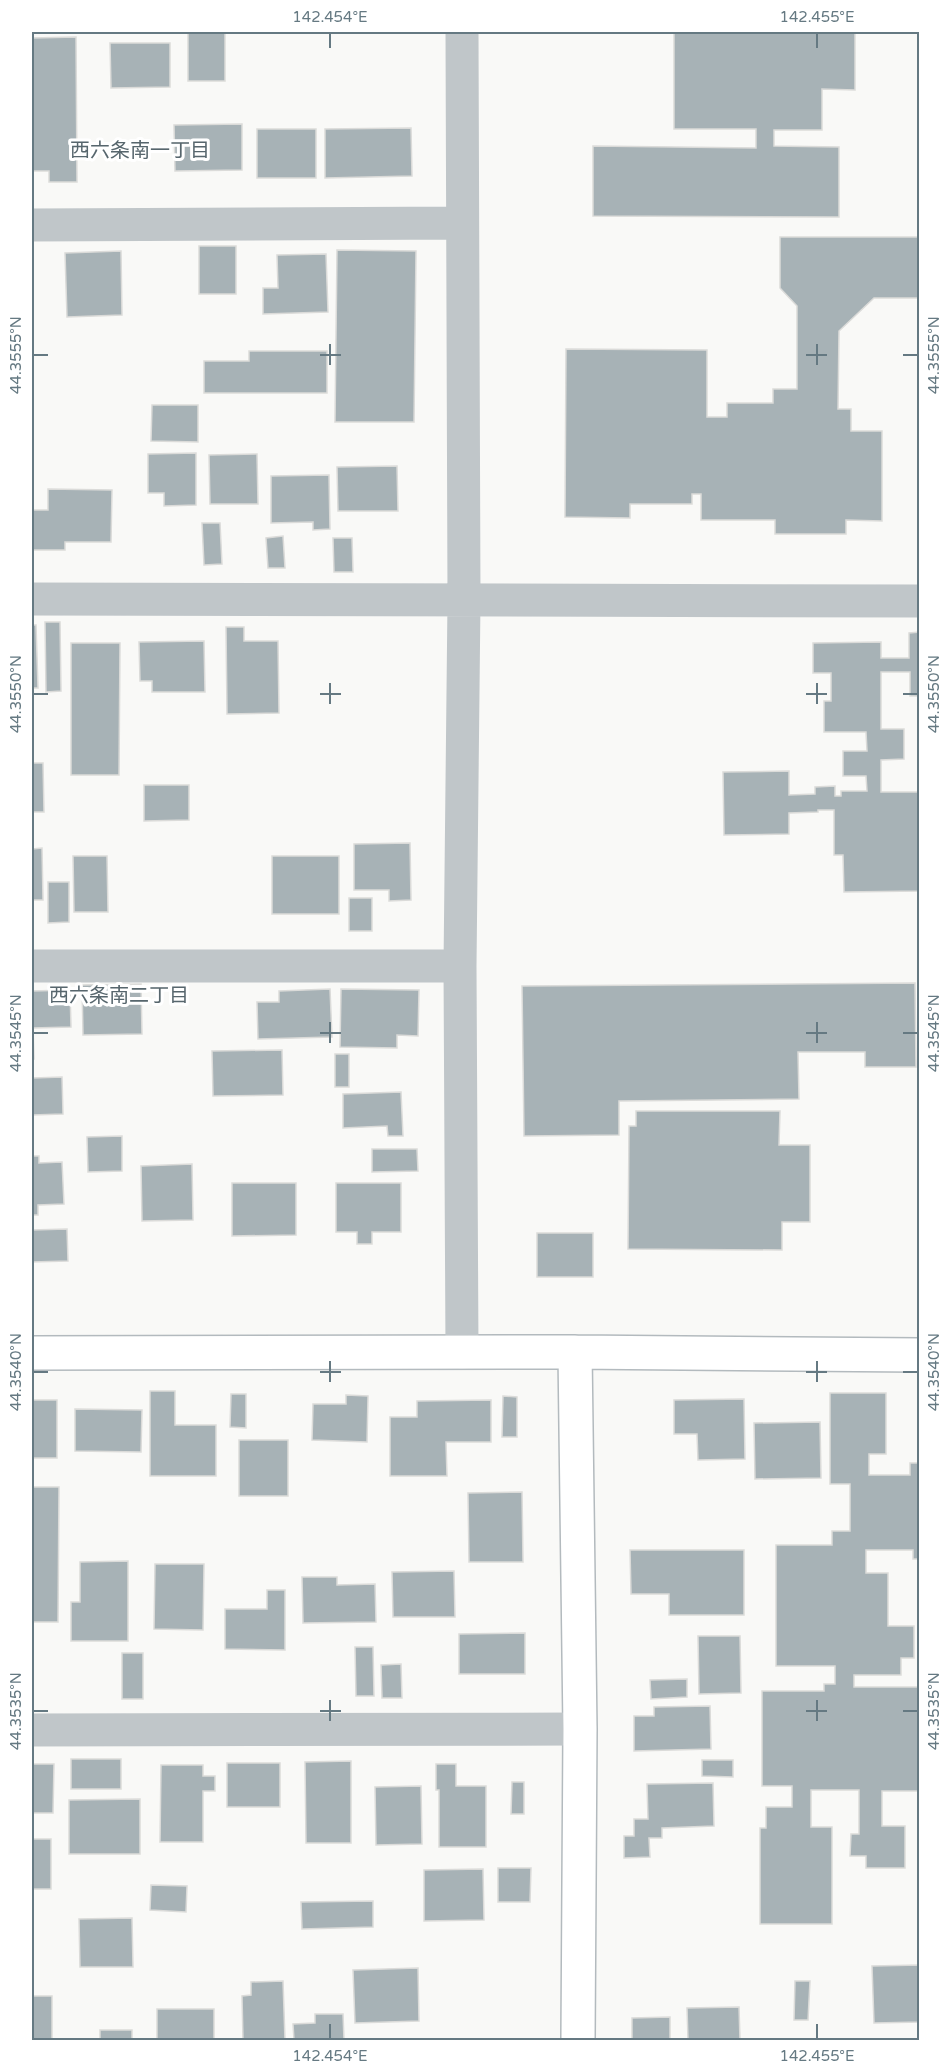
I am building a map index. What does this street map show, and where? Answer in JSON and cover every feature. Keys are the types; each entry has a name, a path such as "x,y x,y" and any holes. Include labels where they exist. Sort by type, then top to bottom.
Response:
{"street":[{"path":"462,32 464,600 460,966 462,1352"},
{"path":"32,225 462,223"},
{"path":"32,599 920,601"},
{"path":"32,966 460,966"},
{"path":"575,1352 580,1729 578,2040"},
{"path":"32,1353 920,1354"},
{"path":"32,1730 580,1729"}],"building":[{"path":"188,32 225,32 225,81 188,81"},
{"path":"674,32 855,33 855,90 822,89 822,130 774,130 774,146 839,147 839,217 593,216 593,146 756,148 756,129 674,129"},
{"path":"76,37 77,182 49,182 49,171 32,171 32,38"},
{"path":"110,43 170,43 170,87 111,88"},
{"path":"242,124 242,170 175,171 174,125"},
{"path":"411,128 412,176 325,178 325,129"},
{"path":"257,129 316,129 316,178 257,178"},
{"path":"780,237 920,237 920,298 874,298 839,331 838,409 851,409 851,431 882,431 882,521 846,520 846,534 775,534 775,520 701,520 701,494 692,494 692,504 630,504 630,518 565,517 566,349 707,350 707,417 727,417 727,403 773,403 773,389 797,389 797,306 780,288"},
{"path":"199,246 236,246 236,294 199,294"},
{"path":"337,250 416,251 414,422 335,422"},
{"path":"121,251 122,315 67,317 65,253"},
{"path":"326,254 328,312 263,314 263,288 278,288 277,255"},
{"path":"249,351 327,351 327,393 204,393 204,361 249,361"},
{"path":"152,405 198,405 198,442 151,441"},
{"path":"196,453 196,505 164,506 164,493 148,493 148,454"},
{"path":"257,454 258,504 210,504 209,455"},
{"path":"397,466 398,511 338,511 337,467"},
{"path":"329,475 330,529 313,530 313,522 271,523 271,476"},
{"path":"48,489 112,490 111,542 65,542 65,550 32,550 32,510 48,510"},
{"path":"202,523 220,523 222,564 204,565"},
{"path":"283,536 285,568 268,568 266,538"},
{"path":"333,538 352,538 353,572 334,572"},
{"path":"45,622 60,622 61,691 46,692"},
{"path":"32,625 36,625 38,688 32,688"},
{"path":"226,627 244,627 244,641 278,641 279,713 227,714"},
{"path":"920,632 920,696 910,696 910,672 881,672 881,729 904,729 904,759 881,760 881,792 920,792 920,891 844,892 843,855 834,855 834,810 789,813 789,834 724,835 723,772 789,771 789,795 815,794 815,787 835,786 835,796 841,796 841,791 867,791 866,776 843,776 843,751 867,751 866,732 824,732 824,701 831,701 831,673 813,673 813,643 881,642 881,658 909,658 909,633"},
{"path":"204,641 205,692 152,692 152,681 140,681 139,642"},
{"path":"71,643 120,643 119,775 71,775"},
{"path":"32,763 43,763 44,812 32,812"},
{"path":"144,785 189,785 189,820 144,821"},
{"path":"410,843 411,900 389,901 389,890 354,890 354,844"},
{"path":"42,848 43,900 32,900 32,849"},
{"path":"73,856 107,856 108,912 74,912"},
{"path":"272,856 339,856 339,914 272,914"},
{"path":"48,882 69,882 69,922 48,923"},
{"path":"349,898 372,898 372,931 349,931"},
{"path":"915,983 916,1067 865,1067 865,1052 798,1052 799,1099 619,1101 619,1135 524,1136 522,986"},
{"path":"141,984 142,1034 83,1035 82,985"},
{"path":"330,989 332,1037 258,1039 257,1002 279,1002 279,991"},
{"path":"341,989 419,990 418,1036 397,1035 397,1048 340,1047"},
{"path":"70,990 71,1027 33,1028 34,1059 32,1059 32,991"},
{"path":"282,1050 283,1095 213,1096 212,1051"},
{"path":"335,1054 349,1054 349,1087 335,1087"},
{"path":"32,1068 33,1078 62,1077 63,1114 32,1115"},
{"path":"401,1092 403,1136 388,1136 387,1126 343,1128 343,1094"},
{"path":"636,1111 780,1111 779,1145 810,1145 810,1222 782,1222 782,1250 628,1249 629,1126 636,1126"},
{"path":"122,1136 122,1171 88,1172 87,1137"},
{"path":"372,1149 417,1149 418,1171 372,1172"},
{"path":"32,1156 39,1156 39,1163 62,1162 64,1204 38,1205 38,1215 32,1215"},
{"path":"192,1164 193,1220 142,1221 141,1166"},
{"path":"232,1183 296,1183 296,1235 232,1236"},
{"path":"336,1183 401,1183 401,1232 372,1232 372,1244 357,1244 357,1232 336,1232"},
{"path":"67,1229 68,1261 32,1262 32,1230"},
{"path":"537,1233 593,1233 593,1277 537,1277"},
{"path":"150,1391 175,1391 175,1425 216,1425 216,1476 150,1476"},
{"path":"830,1393 886,1393 886,1454 869,1454 869,1475 910,1475 910,1463 920,1463 920,1559 913,1559 913,1550 866,1550 866,1573 888,1573 888,1626 914,1626 914,1658 901,1658 901,1675 854,1675 854,1687 920,1687 919,1791 882,1791 882,1826 905,1826 905,1868 866,1868 866,1856 850,1856 851,1834 859,1834 859,1790 811,1790 811,1827 832,1827 832,1924 760,1924 760,1828 766,1828 766,1807 792,1807 792,1786 762,1786 762,1691 824,1691 824,1684 835,1684 835,1666 776,1666 776,1545 832,1545 832,1531 850,1531 850,1484 830,1484"},
{"path":"231,1394 246,1394 246,1428 230,1427"},
{"path":"346,1395 368,1396 367,1442 312,1440 313,1404 346,1404"},
{"path":"503,1396 517,1397 517,1437 502,1437"},
{"path":"744,1399 745,1459 698,1460 697,1434 674,1434 674,1400"},
{"path":"32,1400 57,1400 57,1458 32,1458"},
{"path":"491,1400 491,1442 446,1442 447,1476 390,1476 390,1417 417,1417 417,1401"},
{"path":"75,1409 142,1410 141,1452 75,1451"},
{"path":"820,1422 821,1478 755,1479 754,1423"},
{"path":"239,1440 288,1440 288,1496 239,1496"},
{"path":"32,1487 59,1487 58,1622 32,1622"},
{"path":"522,1492 523,1562 469,1562 468,1493"},
{"path":"630,1550 744,1550 744,1615 669,1615 669,1594 631,1594"},
{"path":"128,1561 128,1641 71,1641 71,1602 80,1602 80,1562"},
{"path":"155,1564 204,1564 203,1630 154,1629"},
{"path":"454,1571 455,1617 393,1617 392,1572"},
{"path":"302,1577 337,1577 337,1585 375,1584 376,1622 303,1623"},
{"path":"267,1590 285,1590 285,1650 225,1649 225,1609 267,1609"},
{"path":"525,1633 525,1674 459,1674 459,1634"},
{"path":"698,1636 740,1636 741,1693 699,1694"},
{"path":"355,1647 373,1647 374,1696 356,1696"},
{"path":"122,1653 143,1653 143,1699 122,1699"},
{"path":"401,1664 402,1698 382,1698 381,1665"},
{"path":"687,1679 687,1697 651,1699 650,1680"},
{"path":"710,1706 711,1749 634,1751 634,1716 654,1716 654,1707"},
{"path":"71,1759 121,1759 121,1789 71,1789"},
{"path":"702,1760 733,1760 733,1777 702,1776"},
{"path":"351,1761 351,1843 306,1843 305,1762"},
{"path":"227,1763 280,1763 280,1807 227,1807"},
{"path":"32,1764 54,1764 53,1813 32,1813"},
{"path":"436,1764 456,1764 456,1786 486,1786 486,1847 439,1847 439,1790 436,1790"},
{"path":"161,1765 203,1765 203,1776 215,1776 215,1791 203,1791 203,1842 160,1842"},
{"path":"512,1782 524,1782 524,1814 511,1814"},
{"path":"713,1783 714,1826 662,1828 662,1838 649,1838 650,1857 624,1858 624,1836 634,1836 634,1819 648,1819 647,1784"},
{"path":"421,1786 422,1844 376,1845 375,1787"},
{"path":"140,1799 140,1854 69,1854 69,1800"},
{"path":"32,1839 51,1839 51,1889 32,1889"},
{"path":"498,1868 531,1868 530,1902 498,1902"},
{"path":"483,1869 484,1920 424,1921 424,1870"},
{"path":"151,1885 187,1886 186,1912 150,1910"},
{"path":"373,1901 373,1927 302,1929 301,1902"},
{"path":"132,1918 133,1967 80,1967 79,1919"},
{"path":"920,1965 920,2022 874,2023 872,1966"},
{"path":"418,1968 419,2021 355,2023 353,1970"},
{"path":"283,1981 285,2040 243,2040 242,1996 251,1995 251,1982"},
{"path":"795,1981 810,1981 808,2020 794,2020"},
{"path":"32,1996 52,1996 52,2040 32,2040"},
{"path":"739,2007 740,2040 688,2040 687,2008"},
{"path":"157,2009 214,2009 214,2040 157,2040"},
{"path":"315,2014 343,2014 344,2040 294,2040 293,2024 315,2023"},
{"path":"670,2017 670,2040 632,2040 632,2018"},
{"path":"100,2030 132,2030 132,2040 100,2040"}],"district":[{"name":"西六条南一丁目","path":"140,150"},
{"name":"西六条南二丁目","path":"119,995"}]}
